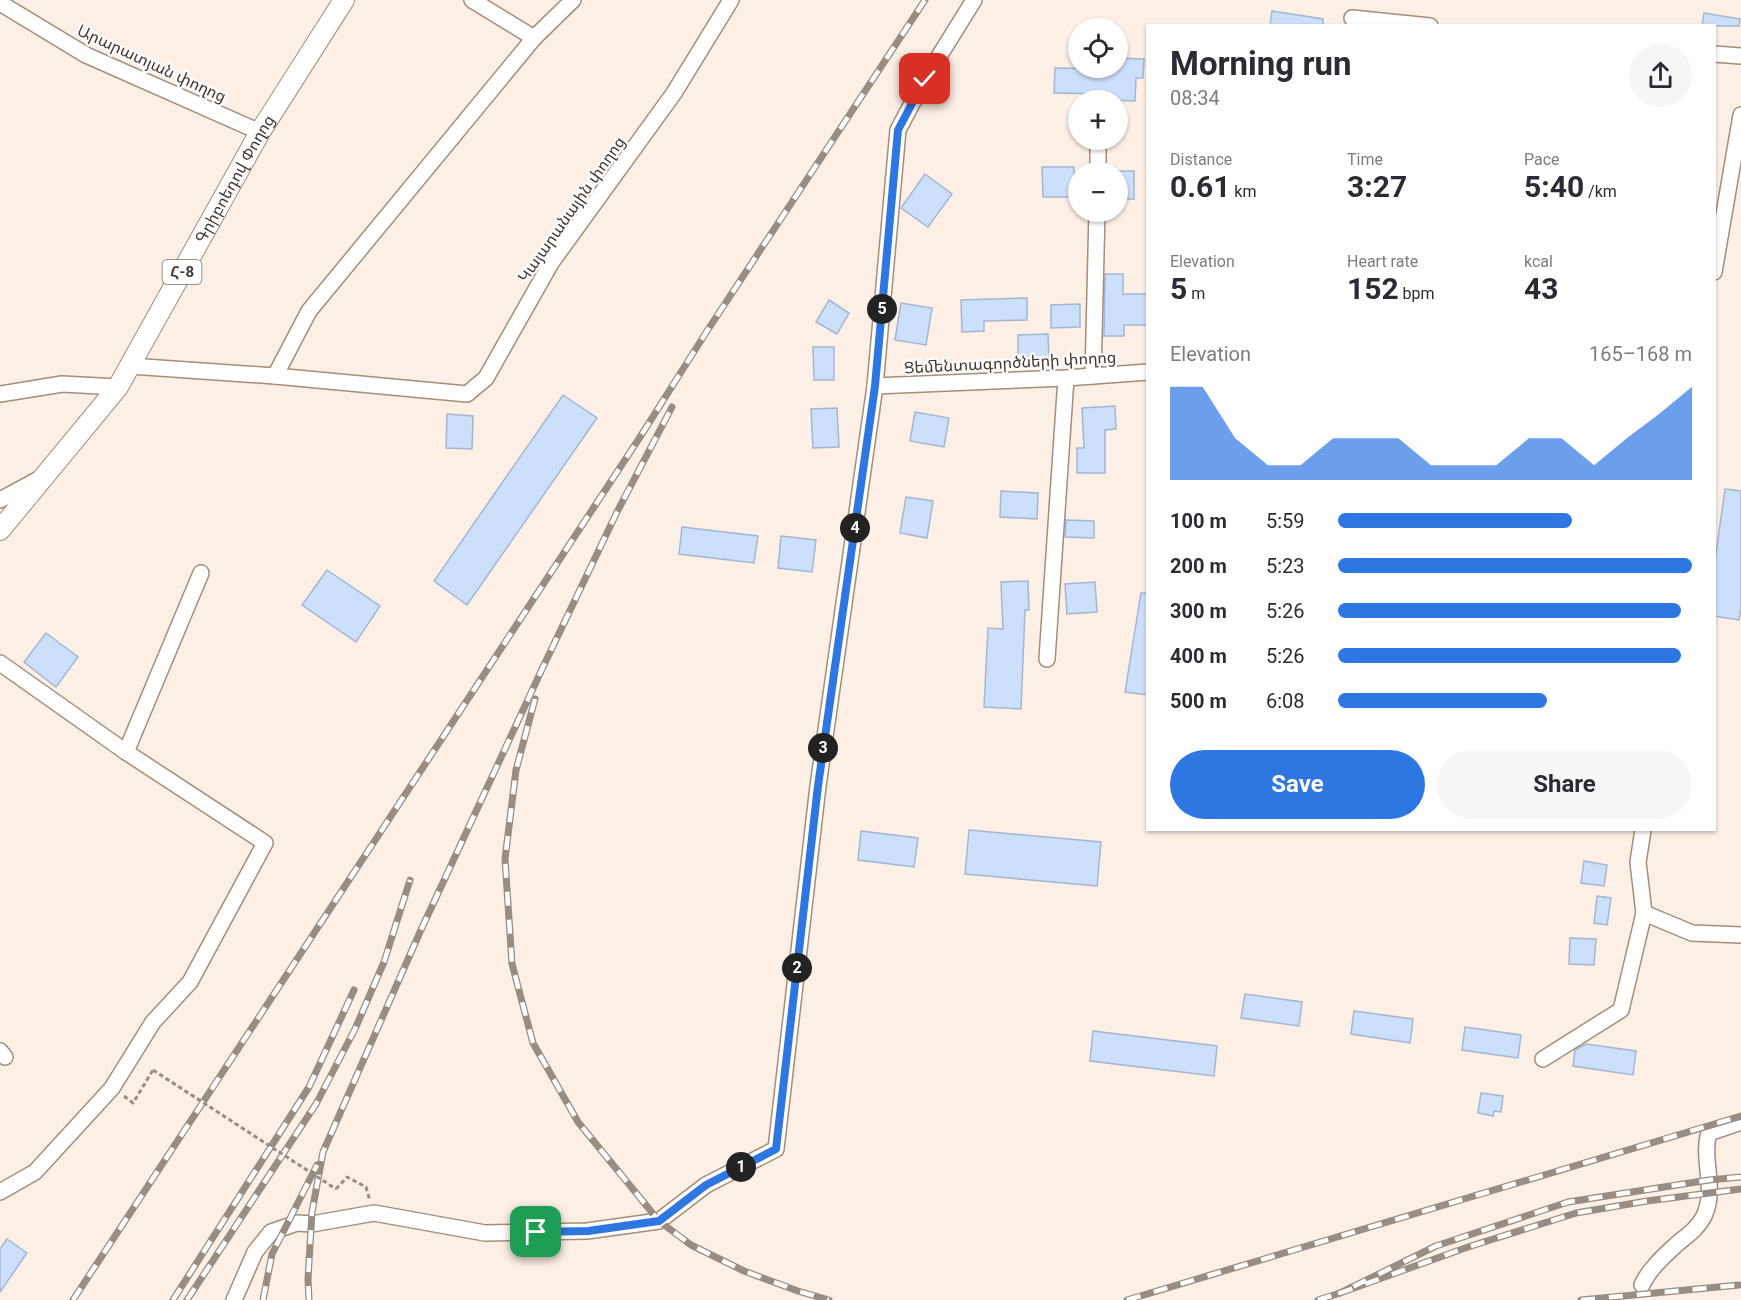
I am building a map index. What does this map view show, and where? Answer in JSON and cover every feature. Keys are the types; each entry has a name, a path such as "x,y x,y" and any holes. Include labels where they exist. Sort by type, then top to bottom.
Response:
{"main road":[{"name":"Գրիբոեդով Փողոց","path":"0,530 118,387 260,132 344,0"}],"street":[{"path":"472,0 534,38"},
{"path":"274,376 309,311 534,38 573,0"},
{"name":"Կայարանային փողոց","path":"130,366 274,376 467,394 486,378 551,263 674,93 731,0"},
{"path":"234,1300 255,1252 271,1232 297,1222 319,1223 374,1214 485,1233 588,1231 659,1221 706,1185 776,1149 818,786 875,386 898,130 925,79 974,0"},
{"name":"Արարատյան փողոց","path":"0,3 86,55 260,132"},
{"path":"1352,18 1410,24"},
{"path":"1716,54 1741,56"},
{"path":"1716,261 1741,115"},
{"path":"1093,376 1097,222"},
{"name":"Ցեմենտագործների փողոց","path":"875,386 1146,372"},
{"path":"1047,659 1066,378"},
{"path":"0,394 62,384 118,387"},
{"path":"0,500 45,476"},
{"path":"126,752 201,573"},
{"path":"0,663 126,752 265,843 190,982 153,1022 112,1088 35,1172 0,1192"},
{"path":"1543,1059 1621,1010 1644,913 1638,862 1643,831"},
{"path":"1644,913 1692,933 1741,935"},
{"path":"1642,1285 1654,1267 1696,1228 1703,1218 1710,1192 1707,1143 1709,1133 1741,1122"}],"path":[{"path":"112,1088 133,1103 153,1070 336,1189 347,1177 366,1187 374,1214"}],"building":[{"path":"1272,11 1323,19 1323,24 1270,24"},
{"path":"1704,13 1740,19 1739,26 1702,24"},
{"path":"1128,58 1144,59 1143,78 1136,78 1135,101 1128,101 1128,90 1068,90 1068,93 1054,93 1055,68 1068,68 1068,78 1128,78"},
{"path":"1042,167 1068,167 1068,197 1043,197"},
{"path":"1128,171 1134,171 1134,199 1128,199"},
{"path":"925,174 952,194 928,227 901,208"},
{"path":"1105,274 1123,274 1123,294 1146,294 1146,325 1124,325 1124,336 1104,336"},
{"path":"1027,298 1027,320 984,321 984,331 962,332 961,300"},
{"path":"829,300 849,313 837,334 816,322"},
{"path":"901,303 932,308 926,345 895,340"},
{"path":"1080,304 1080,327 1051,328 1051,305"},
{"path":"1048,334 1049,359 1018,360 1018,335"},
{"path":"813,347 834,347 834,380 814,380"},
{"path":"563,395 597,418 467,605 434,581"},
{"path":"1115,406 1116,429 1105,430 1105,473 1077,473 1077,448 1084,448 1082,408"},
{"path":"837,408 839,447 813,448 811,409"},
{"path":"915,412 949,418 944,447 910,441"},
{"path":"447,414 473,416 472,449 446,448"},
{"path":"1725,489 1741,491 1741,608 1739,620 1716,616 1716,554"},
{"path":"1001,491 1038,493 1037,519 1000,517"},
{"path":"906,497 933,501 927,538 900,533"},
{"path":"1066,520 1094,521 1094,538 1065,537"},
{"path":"682,527 758,536 754,563 679,554"},
{"path":"781,536 816,540 812,572 778,568"},
{"path":"327,570 380,606 356,642 302,605"},
{"path":"1028,581 1029,610 1025,610 1021,709 984,707 988,628 1003,629 1001,582"},
{"path":"1095,582 1097,612 1067,614 1065,584"},
{"path":"1141,593 1146,593 1146,695 1125,692"},
{"path":"46,633 78,657 56,687 24,662"},
{"path":"969,830 1101,842 1097,886 965,874"},
{"path":"861,831 918,838 914,867 858,860"},
{"path":"1584,861 1607,865 1604,886 1581,883"},
{"path":"1597,896 1611,898 1607,925 1594,923"},
{"path":"1570,938 1596,939 1594,965 1569,964"},
{"path":"1245,994 1302,1002 1299,1026 1241,1018"},
{"path":"1354,1011 1413,1019 1410,1043 1351,1034"},
{"path":"1465,1027 1521,1035 1518,1058 1462,1050"},
{"path":"1093,1031 1217,1046 1214,1076 1090,1061"},
{"path":"1586,1044 1636,1051 1633,1075 1573,1066 1575,1050"},
{"path":"1481,1093 1503,1096 1501,1112 1494,1111 1493,1116 1478,1113"},
{"path":"7,1239 27,1253 0,1292 0,1249"}],"railway":[{"path":"73,1300 925,0"},
{"path":"309,1300 312,1212 323,1152 420,932 543,667 617,512 672,407"},
{"path":"535,699 516,770 505,859 512,964 533,1043 578,1122 659,1221 691,1245 744,1271 829,1300"},
{"path":"187,1300 316,1104 355,1029 384,962 410,880"},
{"path":"173,1300 309,1087 354,990"},
{"path":"1127,1300 1741,1116"},
{"path":"263,1300 272,1254 317,1165"},
{"path":"1741,1177 1568,1202 1436,1246 1340,1293 1468,1247 1576,1213 1741,1189"},
{"path":"1581,1300 1739,1285"},
{"path":"1318,1300 1340,1293"}],"route":[{"path":"536,1232 588,1231 659,1221 706,1185 776,1149 818,786 875,386 898,130 925,79"}]}
